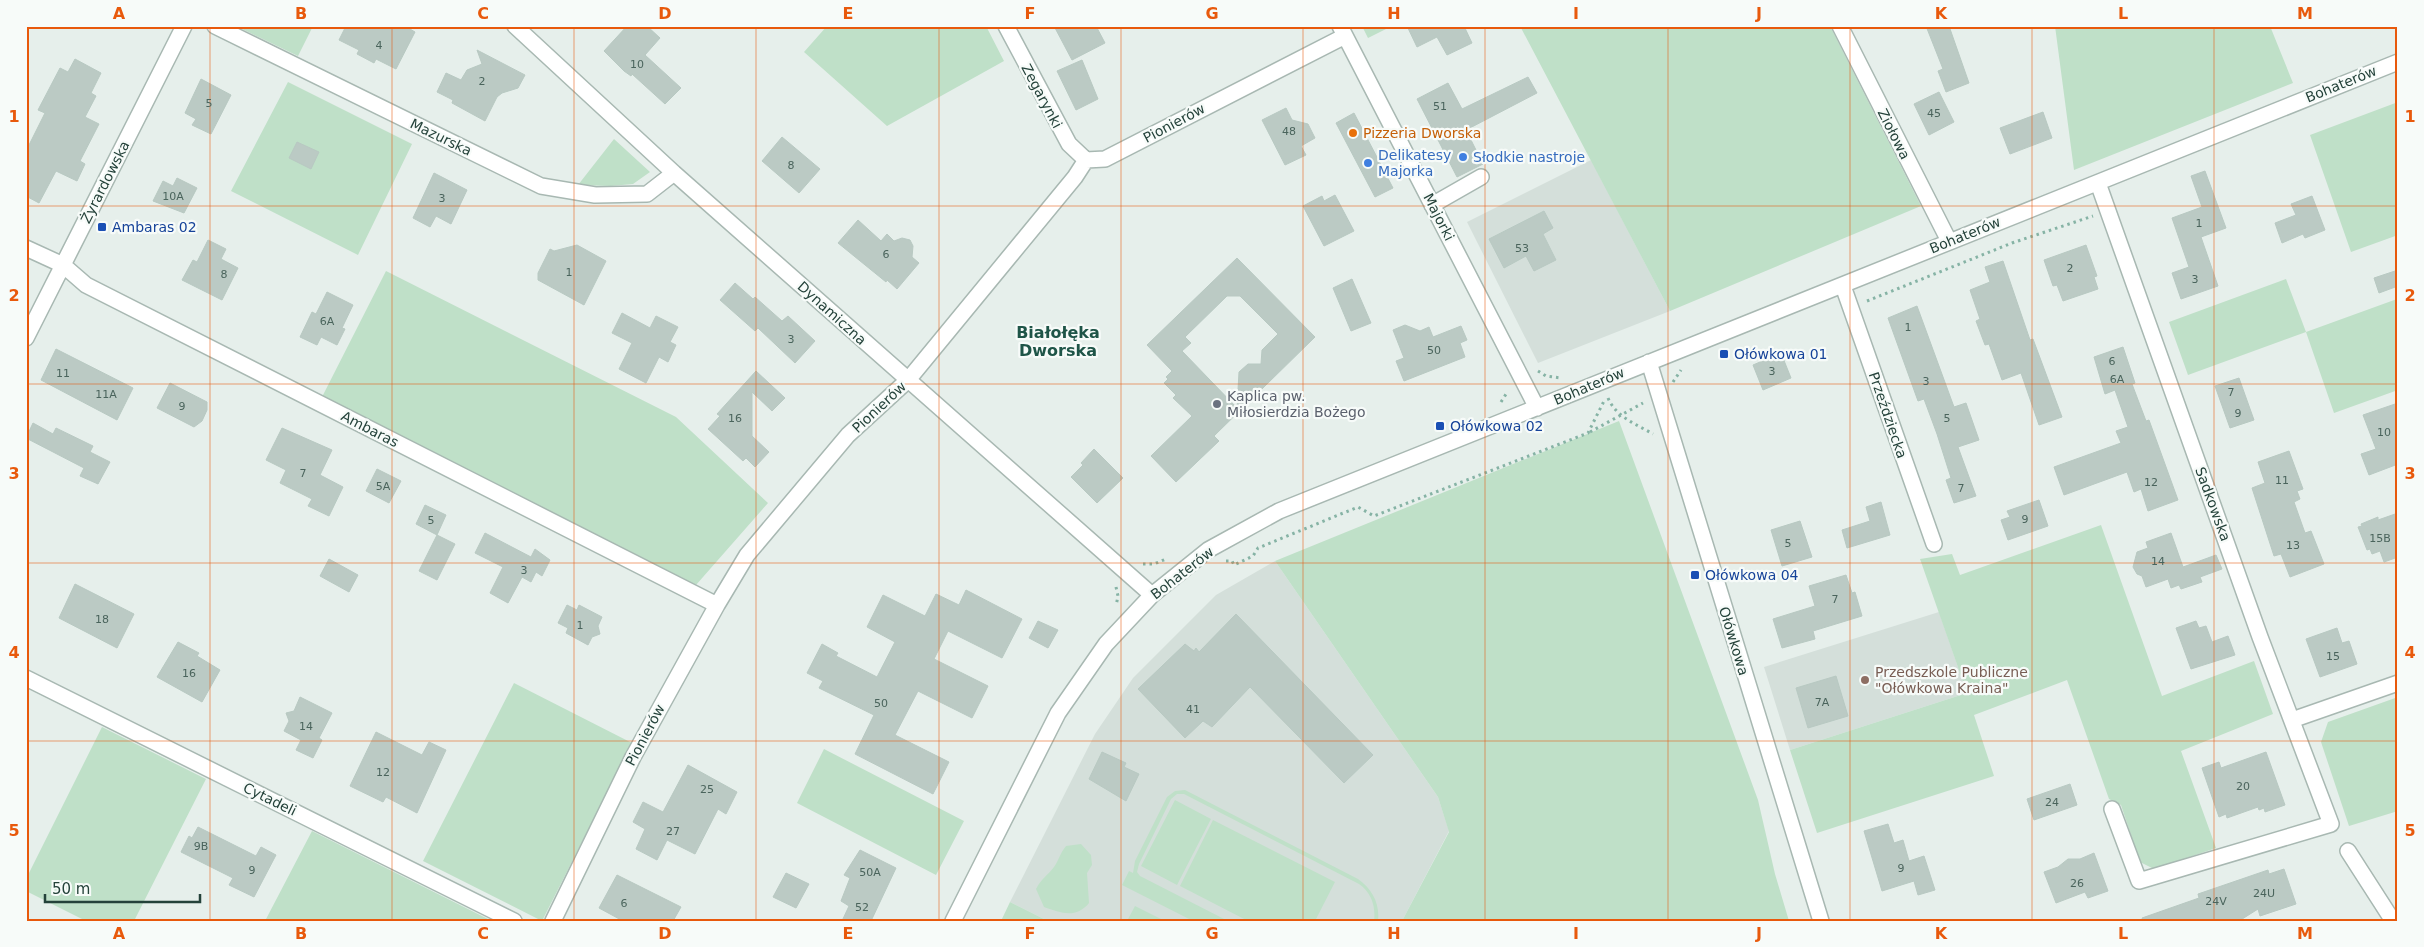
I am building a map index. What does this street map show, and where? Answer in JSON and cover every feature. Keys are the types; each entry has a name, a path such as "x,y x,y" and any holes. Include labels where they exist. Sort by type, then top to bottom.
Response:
{"street":[{"name":"Żyrardowska","path":"26,338 184,26"},
{"name":"Mazurska","path":"215,26 541,186 595,195 647,194 674,173"},
{"name":"Dynamiczna","path":"515,26 674,173 1152,595"},
{"name":"Zegarynki","path":"1006,26 1064,136 1086,160"},
{"name":"Ziołowa","path":"1840,26 1949,241"},
{"name":"Pionierów","path":"553,921 633,757 716,605 747,555 848,435 908,380 1075,177 1086,160 1105,159 1342,31"},
{"name":"Majorki","path":"1342,31 1537,408"},
{"name":"Bohaterów","path":"953,921 1058,713 1106,644 1152,595 1208,550 1279,512 1649,362 1845,291 1949,241 2398,62"},
{"path":"1432,204 1481,177"},
{"name":"Sadkowska","path":"2098,183 2260,637 2330,824 2139,881 2112,809"},
{"name":"Ambaras","path":"26,248 63,266 86,284 716,605"},
{"name":"Przeździecka","path":"1845,291 1934,544"},
{"name":"Ołówkowa","path":"1649,362 1821,921"},
{"name":"Cytadeli","path":"26,678 514,921"},
{"path":"2292,720 2398,683"},
{"path":"2348,851 2392,921"}],"path":[{"path":"1845,291 1866,302 2012,243 2071,221 2099,214"},
{"path":"1658,394 1671,388 1677,374 1683,368"},
{"path":"1588,433 1607,396 1612,408 1660,439"},
{"path":"1222,563 1227,560 1234,565 1253,556 1258,548 1358,507 1374,516 1588,433 1646,401 1649,408"},
{"path":"1120,629 1111,618 1116,609 1118,596 1115,586 1136,559 1144,564 1154,564 1170,557"}],"shaded area":[{"path":"1591,160 1670,311 1538,363 1467,222"},
{"path":"1275,561 1438,797 1449,831 1402,921 1048,921 1010,902 1095,734 1133,678 1216,595"},
{"name":"Przedszkole Publiczne \"Ołówkowa Kraina\"","path":"1939,612 1967,693 1790,750 1764,667"}],"green space":[{"path":"236,26 313,26 298,56"},
{"path":"827,26 986,26 1004,61 887,126 804,52"},
{"path":"1362,26 1392,26 1368,38"},
{"path":"1520,26 1830,26 1921,206 1670,311"},
{"path":"2055,26 2270,26 2293,83 2074,170"},
{"path":"288,82 412,144 358,255 231,191"},
{"path":"2398,102 2398,235 2351,252 2310,135"},
{"path":"614,139 650,172 633,184 611,186 578,185"},
{"path":"386,271 676,417 768,503 696,585 322,397"},
{"path":"2286,279 2306,332 2188,375 2169,322"},
{"path":"2397,299 2398,390 2334,413 2306,332"},
{"path":"1619,421 1758,800 1775,874 1789,921 1402,921 1449,832 1438,797 1275,561"},
{"path":"2101,525 2162,696 2254,661 2273,714 2181,751 2216,848 2154,869 2140,862 2121,805 2109,799 2067,680 1974,715 1994,776 1817,833 1790,750 1967,693 1920,559 1952,554 1960,575"},
{"path":"514,683 632,743 542,921 423,861"},
{"path":"2398,697 2398,811 2349,826 2321,742 2328,722"},
{"path":"102,727 206,779 134,921 86,921 26,891 26,879"},
{"path":"824,749 964,821 936,875 797,803"},
{"path":"1185,790 1358,879 1374,897 1378,908 1378,921 1374,921 1374,910 1370,895 1359,884 1184,794 1177,794 1171,799 1139,864 1137,872 1140,876 1228,921 1193,921 1122,885 1129,871 1133,873 1135,861 1167,797 1175,791"},
{"path":"1175,800 1211,819 1177,885 1141,866"},
{"path":"1213,820 1335,882 1315,921 1248,921 1180,886"},
{"path":"312,831 492,921 265,921"},
{"path":"1081,844 1091,855 1092,865 1087,873 1089,903 1074,913 1062,913 1044,907 1036,889 1054,867 1066,846"},
{"path":"1010,902 1048,921 1001,921"},
{"path":"1135,906 1163,920 1163,921 1127,921"}],"building":[{"path":"346,26 405,26 415,32 396,69 376,59 374,63 357,54 359,50 339,40"},
{"path":"627,26 647,26 660,38 645,55 681,88 665,104 632,74 631,76 624,71 604,51"},
{"path":"1054,26 1096,26 1105,43 1072,60"},
{"path":"1407,26 1464,26 1472,43 1447,55 1437,37 1417,47"},
{"path":"1926,26 1949,26 1969,83 1946,92 1938,71 1943,69"},
{"path":"477,50 525,75 518,88 502,93 497,97 485,121 452,103 453,100 437,92 446,73 461,80 467,70 482,64"},
{"path":"75,59 101,73 91,93 96,96 85,117 99,124 80,161 85,164 77,181 56,171 39,203 26,196 26,151 45,113 38,110 60,68 68,72"},
{"path":"1082,60 1098,99 1076,110 1057,71"},
{"path":"1528,77 1537,93 1466,130 1483,164 1457,177 1417,99 1448,83 1462,109"},
{"path":"201,79 231,95 211,134 192,125 196,119 185,113"},
{"path":"1939,92 1954,122 1929,135 1914,104"},
{"path":"1286,108 1292,120 1308,124 1315,138 1301,146 1306,155 1285,165 1262,120"},
{"path":"2043,112 2052,138 2010,154 2000,128"},
{"path":"1354,113 1393,188 1375,197 1336,123"},
{"path":"782,137 820,169 799,193 762,161"},
{"path":"297,142 319,152 311,169 289,158"},
{"path":"2205,171 2226,228 2201,237 2218,286 2181,299 2172,273 2189,267 2172,218 2202,207 2191,176"},
{"path":"434,173 467,190 451,224 436,216 430,227 413,218"},
{"path":"177,178 197,188 184,213 153,201 163,181 173,186"},
{"path":"1335,195 1354,231 1324,246 1303,206 1322,196 1324,201"},
{"path":"2312,196 2325,230 2305,238 2303,234 2282,243 2275,223 2296,215 2291,204"},
{"path":"1544,211 1553,228 1543,234 1556,260 1534,271 1526,256 1504,268 1489,239"},
{"path":"858,220 881,241 887,234 894,241 902,238 910,240 913,246 912,257 919,263 897,289 838,243"},
{"path":"208,240 226,249 221,259 238,268 222,300 182,280 193,260 197,262"},
{"path":"577,245 606,261 584,305 538,280 538,273 550,249 554,251"},
{"path":"2086,245 2097,276 2094,277 2098,289 2063,301 2057,285 2053,286 2044,260"},
{"path":"1237,258 1315,337 1214,436 1219,441 1176,482 1151,456 1192,416 1173,398 1176,395 1164,383 1168,379 1166,377 1172,371 1147,345","holes":["1227,296 1240,296 1278,334 1262,350 1261,364 1248,364 1239,372 1237,408 1182,351 1191,343 1185,337"]},
{"path":"2003,261 2030,340 2033,339 2062,417 2039,425 2021,373 2002,380 1989,344 1985,345 1976,321 1980,319 1970,290 1990,282 1985,267"},
{"path":"2398,270 2398,286 2379,293 2374,278"},
{"path":"1352,279 1371,323 1351,331 1333,288"},
{"path":"735,283 753,299 755,297 782,321 788,316 815,341 795,363 758,328 755,331 720,300"},
{"path":"327,292 353,305 342,328 345,329 337,345 321,337 317,345 300,337 312,312 316,314"},
{"path":"1917,306 1954,407 1966,403 1979,440 1958,447 1976,496 1954,503 1946,480 1951,478 1937,434 1924,399 1918,401 1888,318"},
{"path":"622,313 650,328 656,316 678,327 670,342 676,345 668,362 659,357 646,383 619,369 632,343 612,333"},
{"path":"1405,325 1420,331 1429,327 1433,337 1461,326 1467,340 1460,343 1465,357 1404,381 1396,361 1404,358 1393,330"},
{"path":"2123,347 2135,383 2132,384 2146,421 2149,420 2178,500 2148,511 2141,489 2134,492 2127,472 2064,495 2054,467 2121,443 2116,431 2128,427 2115,390 2105,394 2094,357"},
{"path":"56,349 133,388 117,420 41,380"},
{"path":"1781,353 1791,378 1763,390 1753,365"},
{"path":"756,371 785,398 772,411 752,392 752,436 769,452 755,467 746,458 743,461 708,429 720,416 717,414"},
{"path":"2239,378 2254,420 2230,428 2215,386"},
{"path":"170,383 207,402 207,410 202,421 194,427 157,408"},
{"path":"2398,403 2398,464 2369,475 2361,454 2376,449 2363,415"},
{"path":"33,423 53,434 56,428 93,446 90,452 110,462 98,484 80,476 84,468 26,438"},
{"path":"282,428 332,450 320,475 343,487 329,516 308,506 312,499 280,483 286,470 266,460"},
{"path":"1094,449 1123,478 1097,503 1071,477 1083,465 1081,463"},
{"path":"2289,451 2303,489 2297,491 2300,499 2294,502 2305,533 2311,531 2324,564 2290,577 2281,554 2274,556 2252,488 2265,483 2258,462"},
{"path":"377,469 401,481 389,503 366,491"},
{"path":"2039,500 2048,526 2008,540 2001,520 2010,517 2007,511"},
{"path":"1881,502 1890,535 1847,548 1842,530 1870,521 1866,507"},
{"path":"425,505 446,515 437,535 416,524"},
{"path":"2398,513 2398,557 2384,562 2380,551 2372,554 2370,549 2367,550 2358,527 2378,517 2378,520"},
{"path":"1800,521 1812,557 1782,566 1771,530"},
{"path":"485,533 531,557 535,549 550,560 542,576 536,572 531,582 522,577 508,603 490,593 503,567 475,553"},
{"path":"2171,533 2183,567 2216,555 2222,569 2200,577 2202,582 2181,589 2179,585 2171,588 2168,579 2146,587 2142,576 2137,574 2133,567 2137,552 2148,548 2146,542"},
{"path":"437,535 455,544 437,580 419,571"},
{"path":"329,559 358,575 349,592 320,576"},
{"path":"1846,575 1852,593 1855,592 1862,616 1813,631 1815,639 1782,648 1773,619 1815,606 1809,586"},
{"path":"75,584 134,614 117,648 59,618"},
{"path":"966,590 1022,619 1002,658 948,631 934,659 988,686 972,718 918,691 895,735 949,762 933,794 855,754 874,715 819,688 823,681 807,673 822,644 838,653 836,656 877,677 895,642 867,627 883,595 925,616 936,594 959,605"},
{"path":"567,605 577,610 579,605 602,617 598,626 600,634 592,637 588,645 566,633 568,628 558,623"},
{"path":"1236,614 1373,755 1344,783 1250,687 1212,727 1203,721 1185,738 1138,689 1185,644 1194,651 1196,648 1199,652"},
{"path":"1038,621 1058,630 1048,648 1029,638"},
{"path":"2196,621 2199,628 2206,626 2212,642 2228,636 2235,655 2191,669 2176,628"},
{"path":"2337,628 2342,643 2349,641 2357,664 2320,677 2306,639"},
{"path":"178,642 199,653 197,656 220,670 202,702 157,677"},
{"name":"Przedszkole Publiczne \"Ołówkowa Kraina\"","path":"1836,676 1848,716 1808,728 1796,688"},
{"path":"300,697 332,713 319,738 322,740 313,758 296,750 301,740 284,731 289,721 286,713 294,711"},
{"path":"376,732 422,755 429,742 446,750 417,813 386,797 383,802 350,786"},
{"path":"1102,752 1126,763 1124,767 1139,774 1126,801 1089,779"},
{"path":"2266,752 2285,805 2265,812 2264,808 2259,810 2258,807 2227,818 2226,814 2219,817 2202,768 2219,762 2221,768"},
{"path":"688,765 737,792 726,814 718,809 695,854 667,840 657,860 636,849 645,829 633,822 643,802 663,812"},
{"path":"2070,784 2077,805 2034,820 2027,799"},
{"path":"1888,824 1894,843 1903,840 1909,861 1924,856 1935,890 1918,895 1914,881 1882,891 1864,831"},
{"path":"198,827 256,856 261,847 276,855 254,897 229,885 233,878 181,852 189,836 192,838"},
{"path":"860,850 896,868 871,921 842,921 849,906 841,901 850,878 844,875"},
{"path":"2094,853 2108,891 2088,898 2085,892 2056,903 2044,872 2058,867 2068,859 2080,859"},
{"path":"2284,869 2296,904 2260,916 2258,909 2239,921 2143,921 2142,918 2199,898 2198,894 2268,870 2269,874"},
{"path":"786,873 809,884 796,908 773,897"},
{"path":"617,875 681,907 673,921 623,921 599,908"}],"place":[{"name":"Pizzeria Dworska","path":"1353,133"},
{"name":"Słodkie nastroje","path":"1463,157"},
{"name":"Delikatesy Majorka","path":"1368,163"},
{"name":"Ambaras 02","path":"102,227"},
{"name":"Ołówkowa 01","path":"1724,354"},
{"name":"Kaplica pw. Miłosierdzia Bożego","path":"1217,404"},
{"name":"Ołówkowa 02","path":"1440,426"},
{"name":"Ołówkowa 04","path":"1695,575"},
{"name":"Przedszkole Publiczne \"Ołówkowa Kraina\"","path":"1865,680"}],"district":[{"name":"Białołęka Dworska","path":"1058,341"}]}
